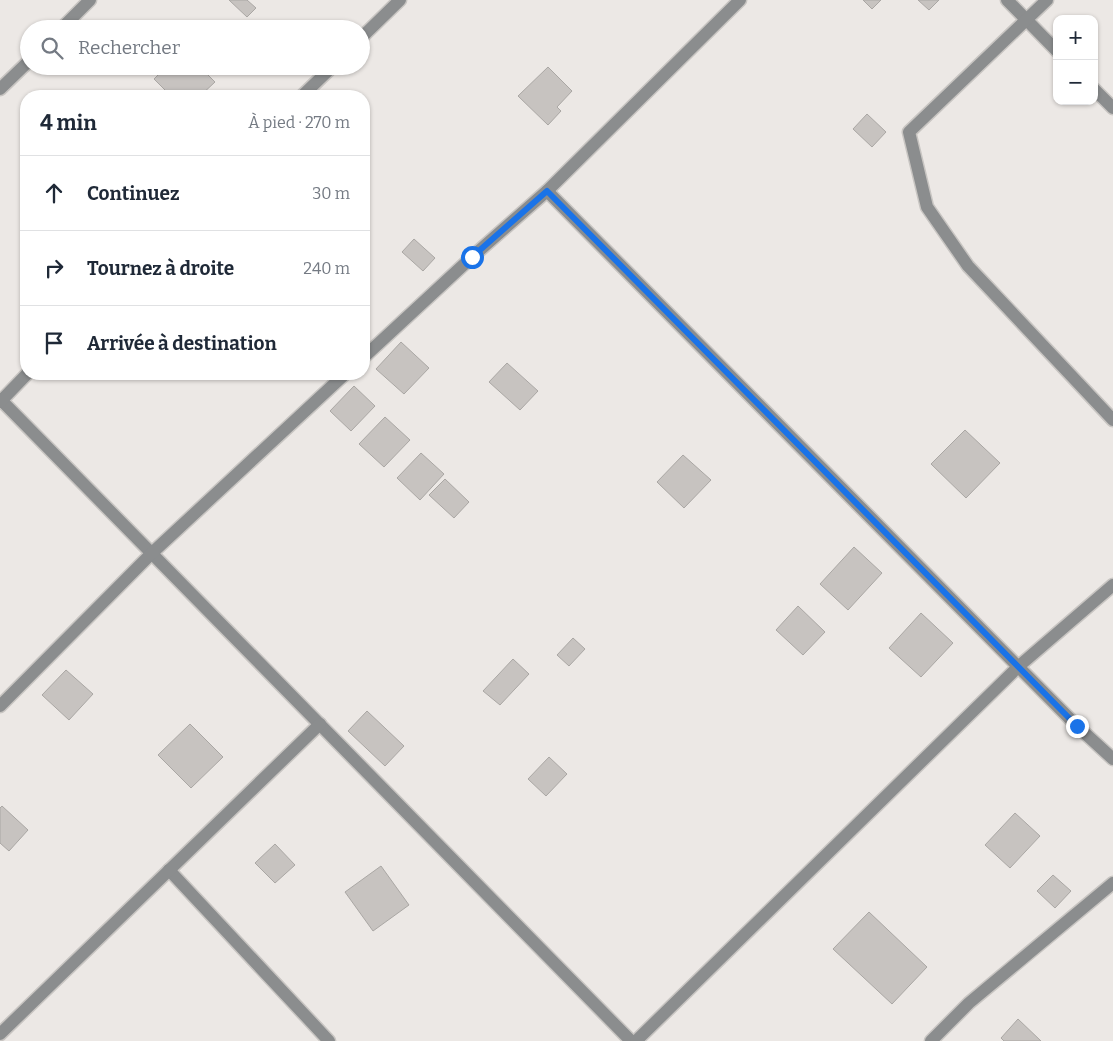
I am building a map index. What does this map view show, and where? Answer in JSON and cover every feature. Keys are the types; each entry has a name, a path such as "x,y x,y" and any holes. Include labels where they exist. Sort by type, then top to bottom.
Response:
{"street":[{"path":"70,20 90,0"},
{"path":"370,29 400,0"},
{"path":"370,351 547,191 740,0"},
{"path":"1007,0 1053,47"},
{"path":"1047,0 909,132 928,207 968,266 1113,420"},
{"path":"0,89 20,70"},
{"path":"308,90 324,75"},
{"path":"1098,93 1113,108"},
{"path":"547,191 1077,726 1113,759"},
{"path":"21,380 0,400 152,552 632,1041"},
{"path":"0,706 152,552 339,380"},
{"path":"636,1041 1019,666 1113,585"},
{"path":"0,1034 320,724"},
{"path":"169,870 329,1041"},
{"path":"931,1041 969,1003 1113,883"}],"building":[{"path":"229,0 247,0 256,8 247,17"},
{"path":"863,0 881,0 872,9"},
{"path":"918,0 939,0 929,10"},
{"path":"548,67 572,91 557,107 561,111 548,125 518,96"},
{"path":"158,75 208,75 215,82 206,90 165,90 154,79"},
{"path":"867,114 886,132 872,147 853,129"},
{"path":"414,239 435,258 423,271 402,252"},
{"path":"401,342 429,368 404,394 376,369"},
{"path":"507,363 538,391 520,410 489,382"},
{"path":"354,386 375,406 351,431 330,411"},
{"path":"385,417 410,440 384,467 359,444"},
{"path":"965,430 1000,463 966,498 931,464"},
{"path":"421,453 444,474 420,500 397,478"},
{"path":"683,455 711,480 684,508 657,482"},
{"path":"445,479 469,502 454,518 429,495"},
{"path":"854,547 882,573 848,610 820,584"},
{"path":"798,606 825,632 803,655 776,630"},
{"path":"921,613 953,643 921,677 889,648"},
{"path":"573,638 585,649 569,666 557,655"},
{"path":"513,659 529,674 500,705 483,691"},
{"path":"66,670 93,694 69,720 42,695"},
{"path":"367,711 404,746 385,766 348,731"},
{"path":"190,724 223,757 191,788 158,755"},
{"path":"549,757 567,774 546,796 528,779"},
{"path":"2,806 28,830 9,851 0,843 0,808"},
{"path":"1015,813 1040,836 1010,868 985,845"},
{"path":"275,844 295,865 275,883 255,863"},
{"path":"381,866 409,905 373,931 345,892"},
{"path":"1053,875 1071,891 1055,908 1037,891"},
{"path":"869,912 927,967 892,1004 833,949"},
{"path":"1018,1019 1041,1041 1004,1041 1001,1038"}],"route":[{"path":"472,257 547,191 1077,726"}]}
